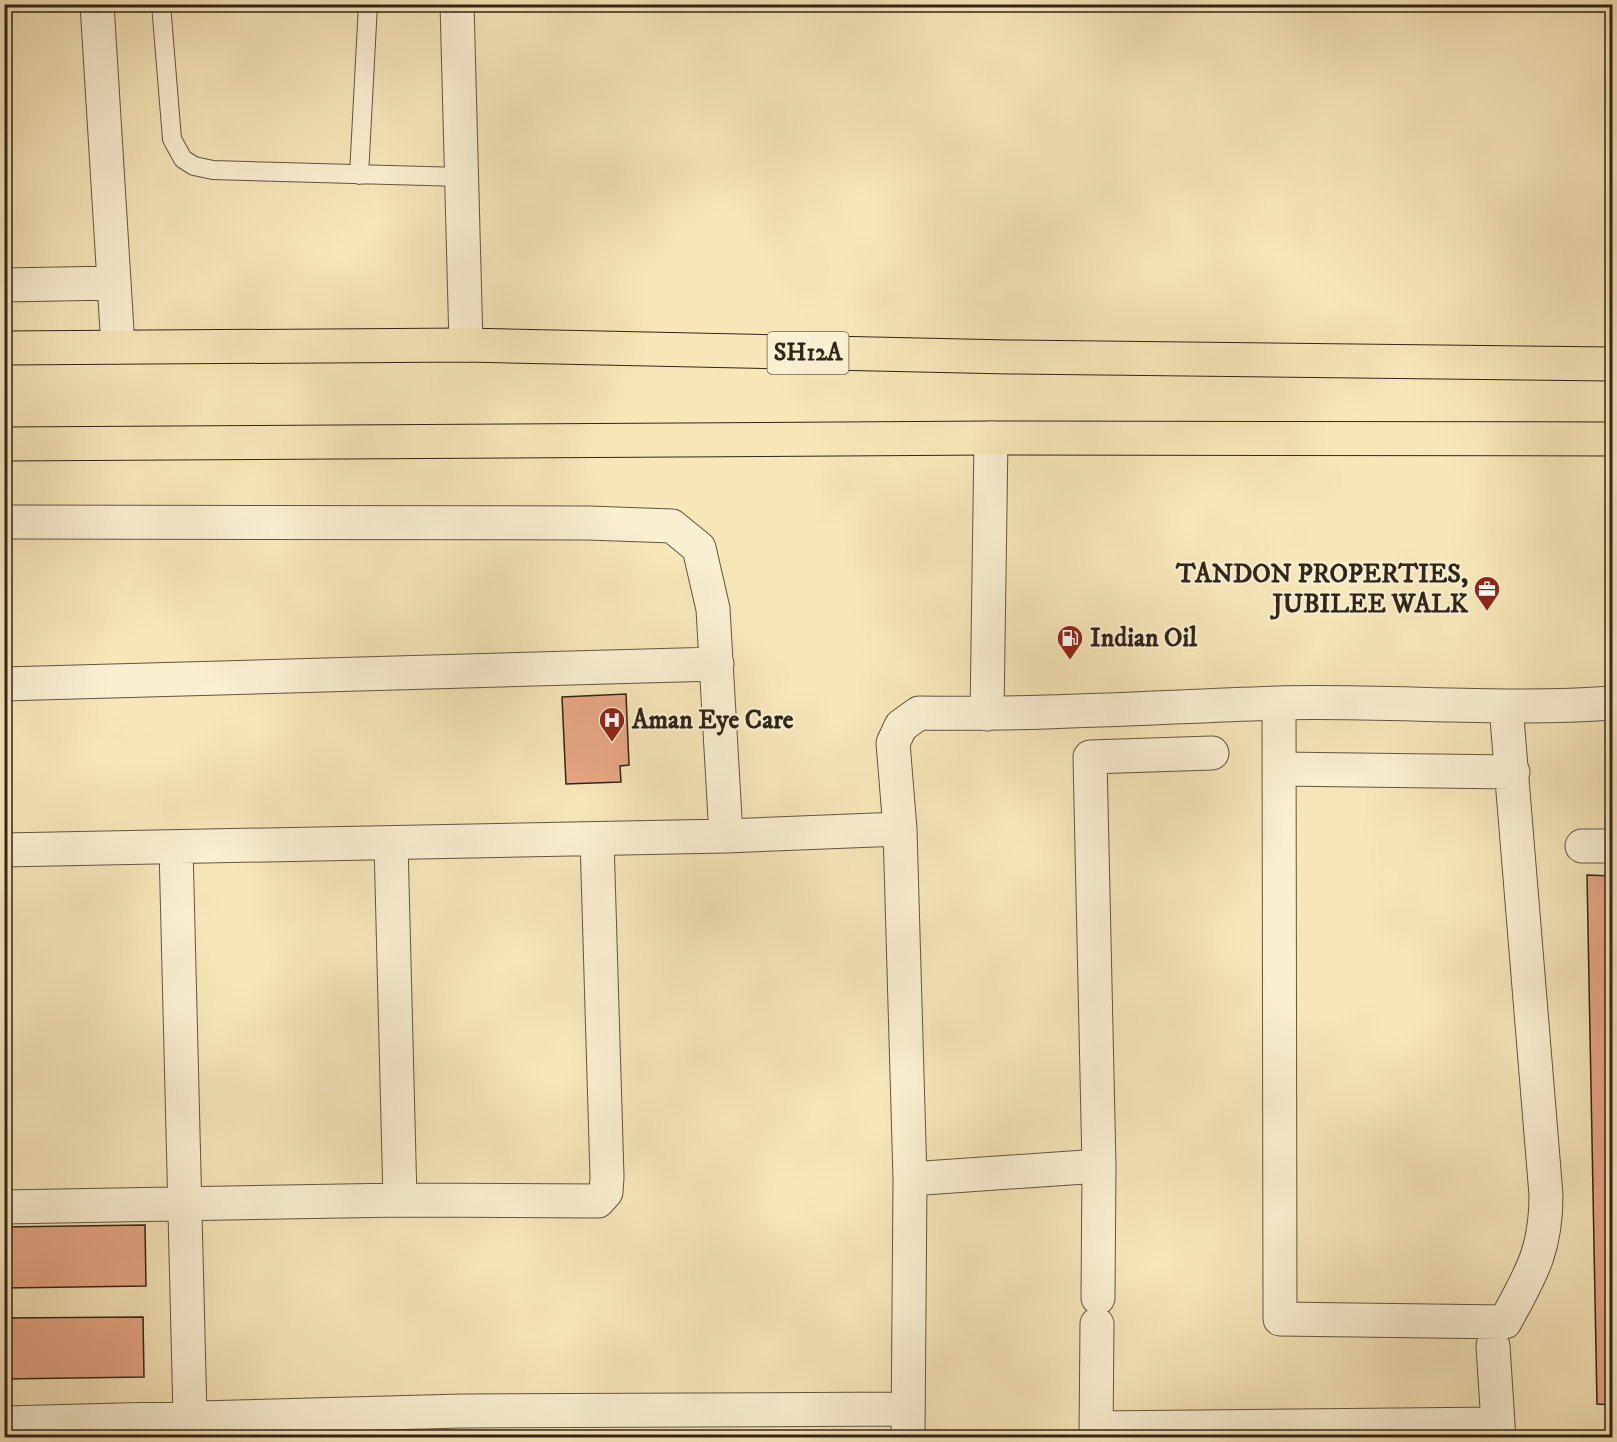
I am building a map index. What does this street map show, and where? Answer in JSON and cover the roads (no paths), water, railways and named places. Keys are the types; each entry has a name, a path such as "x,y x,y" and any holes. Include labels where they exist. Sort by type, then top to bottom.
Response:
{"main road":[{"name":"SH12A","path":"4,348 466,345 1009,357 1612,364"},
{"path":"4,444 991,438 1612,439"}],"street":[{"path":"97,4 118,347"},
{"path":"458,4 466,345"},
{"path":"4,285 114,283"},
{"path":"987,714 991,438"},
{"path":"4,522 588,523 672,526 699,548 713,609 726,836"},
{"path":"4,684 717,664"},
{"path":"1279,703 1280,1319 1505,1322 1540,1251 1546,1227 1546,1195 1513,762 1506,706"},
{"path":"4,1423 190,1416 462,1424 908,1423 910,1179 900,829 893,743 901,726 919,713 1100,712 1279,703 1556,707 1612,703"},
{"path":"1212,753 1090,757 1099,1166 1096,1433 1498,1431 1493,1346"},
{"path":"1279,757 1513,762"},
{"path":"4,850 726,836 900,829"},
{"path":"4,1207 400,1200 598,1201 606,1192 597,839"},
{"path":"391,843 400,1200"},
{"path":"176,847 190,1416"},
{"path":"910,1179 1099,1166"}],"lane":[{"path":"161,4 172,138 183,159 194,166 213,170 462,177"},
{"path":"359,175 368,4"}],"place":[{"name":"TANDON PROPERTIES, JUBILEE WALK","path":"1487,612"},
{"name":"Indian Oil","path":"1070,661"},
{"name":"Aman Eye Care","path":"612,743"}]}
